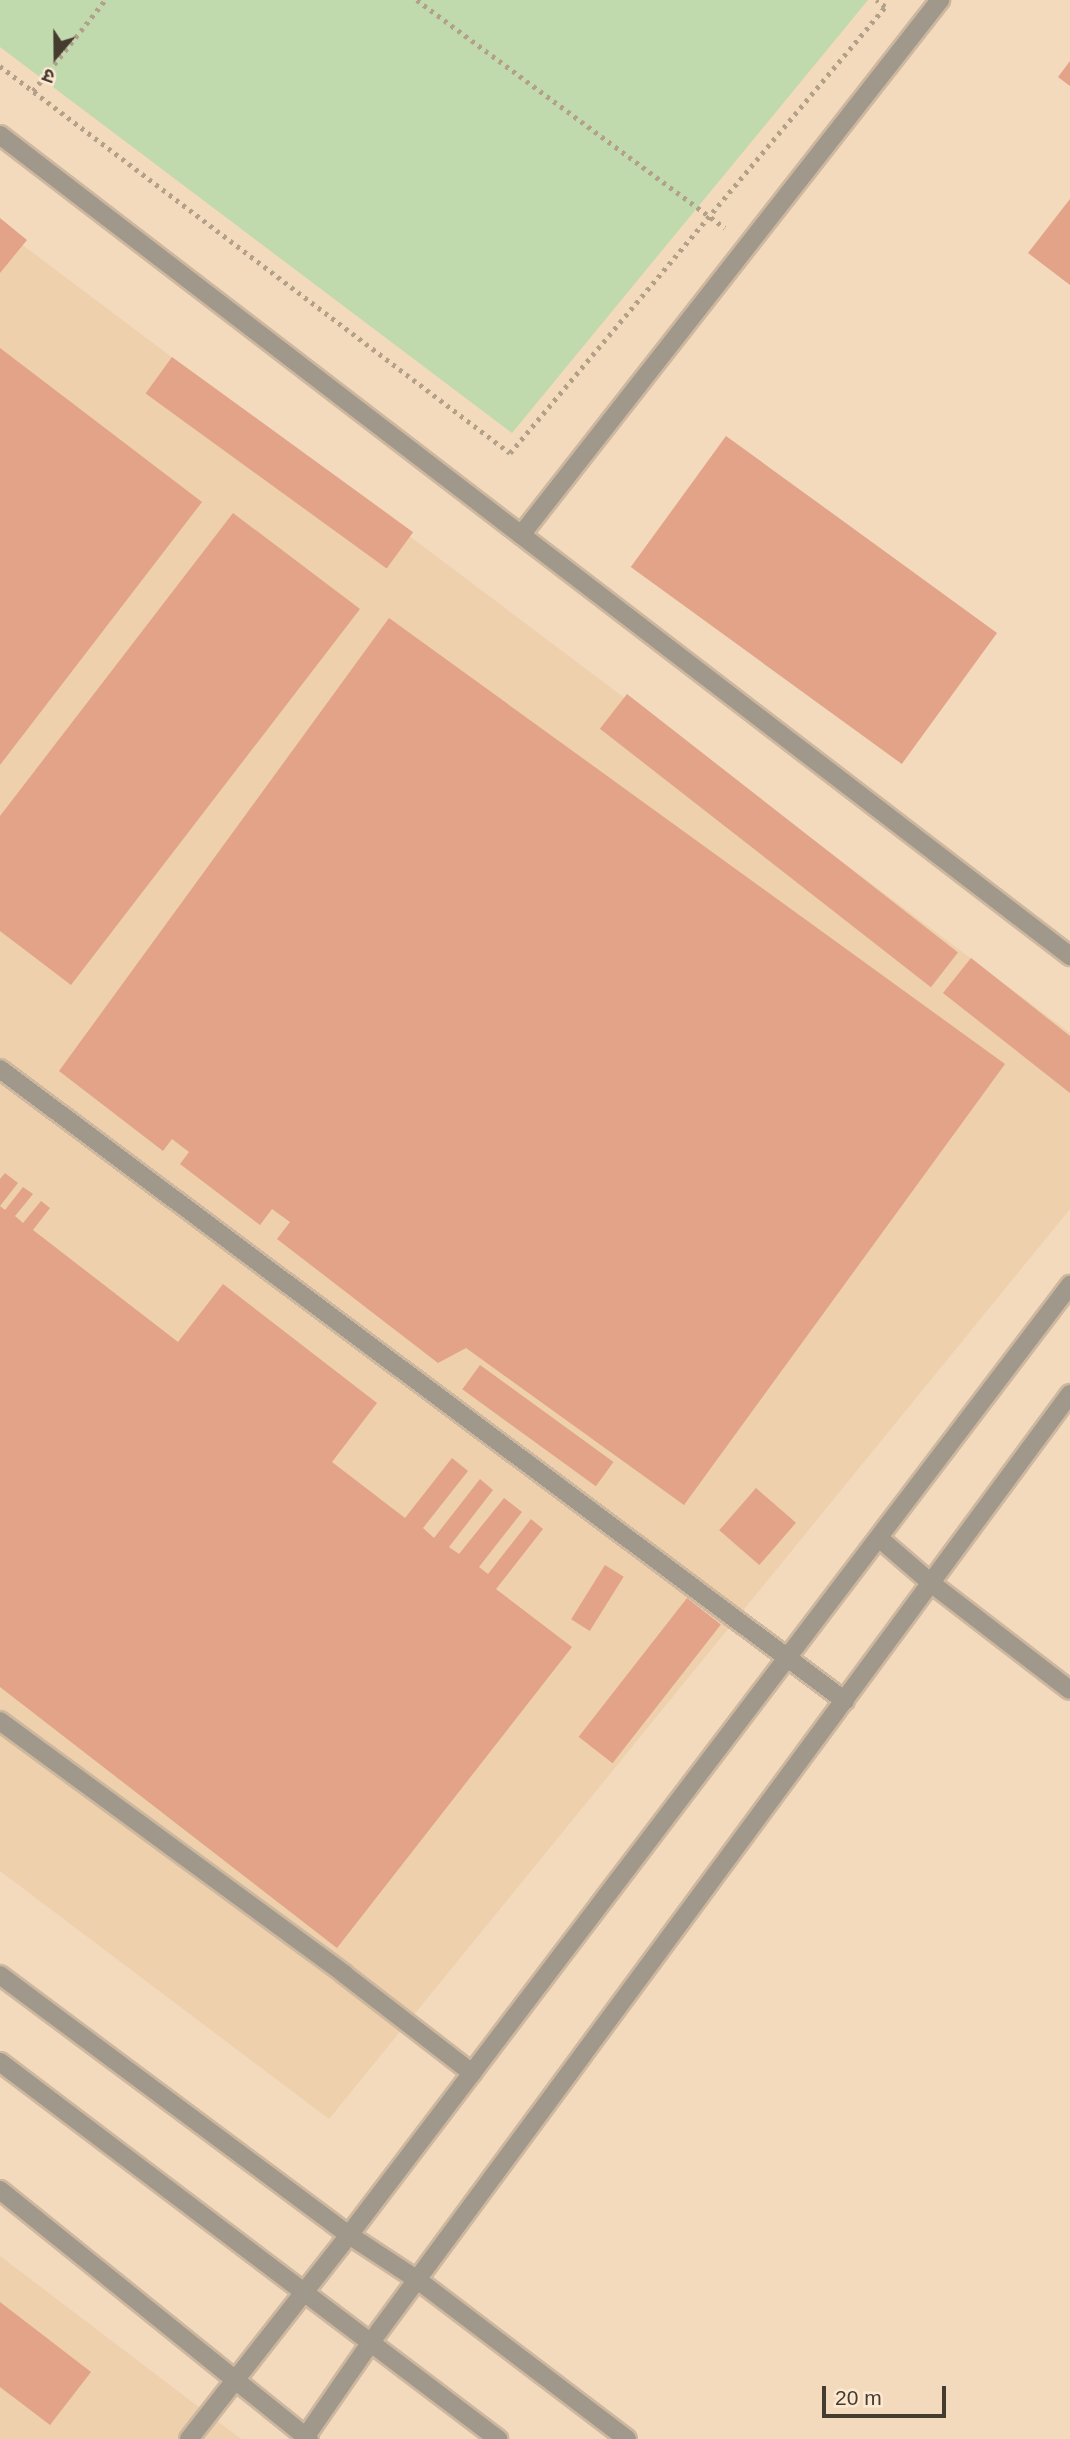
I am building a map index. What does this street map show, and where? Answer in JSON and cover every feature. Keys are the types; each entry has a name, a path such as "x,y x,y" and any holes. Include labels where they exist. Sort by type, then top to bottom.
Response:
{"street":[{"path":"522,535 940,0"},
{"path":"0,135 1070,956"},
{"path":"0,1069 845,1701"},
{"path":"189,2439 349,2235 1070,1285"},
{"path":"0,2190 307,2438 371,2342 419,2281 1070,1394"},
{"path":"879,1538 931,1583 1070,1690"},
{"path":"0,1721 344,1974 471,2073"},
{"path":"0,1975 349,2235 419,2281 627,2439"},
{"path":"0,2062 304,2289 498,2439"}],"path":[{"path":"33,91 106,0"},
{"path":"417,0 748,245"},
{"path":"0,66 510,453 885,7 876,0"}],"shaded area":[{"path":"0,228 1070,1033 1070,1209 329,2119 0,1871"},
{"path":"0,2256 241,2439 0,2439"}],"green space":[{"path":"0,0 868,0 512,433 0,47"}],"building":[{"path":"1070,61 1070,86 1058,77"},
{"path":"1070,199 1070,285 1028,253"},
{"path":"0,218 27,240 0,273"},
{"path":"0,348 202,502 0,765"},
{"path":"172,357 413,532 387,569 146,393"},
{"path":"726,436 997,633 902,764 631,567"},
{"path":"233,513 360,609 71,985 0,931 0,816"},
{"path":"389,618 1005,1064 684,1505 466,1348 438,1363 277,1239 290,1222 272,1209 260,1225 180,1164 189,1152 172,1139 163,1151 59,1071"},
{"path":"627,694 958,953 931,987 600,729"},
{"path":"971,958 1070,1036 1070,1093 943,993"},
{"path":"5,1173 18,1183 0,1206 0,1179"},
{"path":"23,1187 33,1194 15,1216 23,1223 41,1201 50,1208 33,1230 178,1342 223,1284 377,1403 332,1462 405,1518 452,1458 468,1471 423,1528 434,1538 480,1479 493,1490 449,1547 459,1554 504,1498 522,1512 479,1567 488,1574 531,1519 543,1529 496,1589 572,1647 337,1948 0,1687 0,1206 5,1210"},
{"path":"480,1365 613,1462 596,1486 462,1389"},
{"path":"756,1488 796,1523 759,1565 719,1530"},
{"path":"605,1565 624,1577 590,1631 571,1619"},
{"path":"687,1598 721,1624 613,1763 579,1737"},
{"path":"0,2302 91,2372 50,2425 0,2387"}]}
